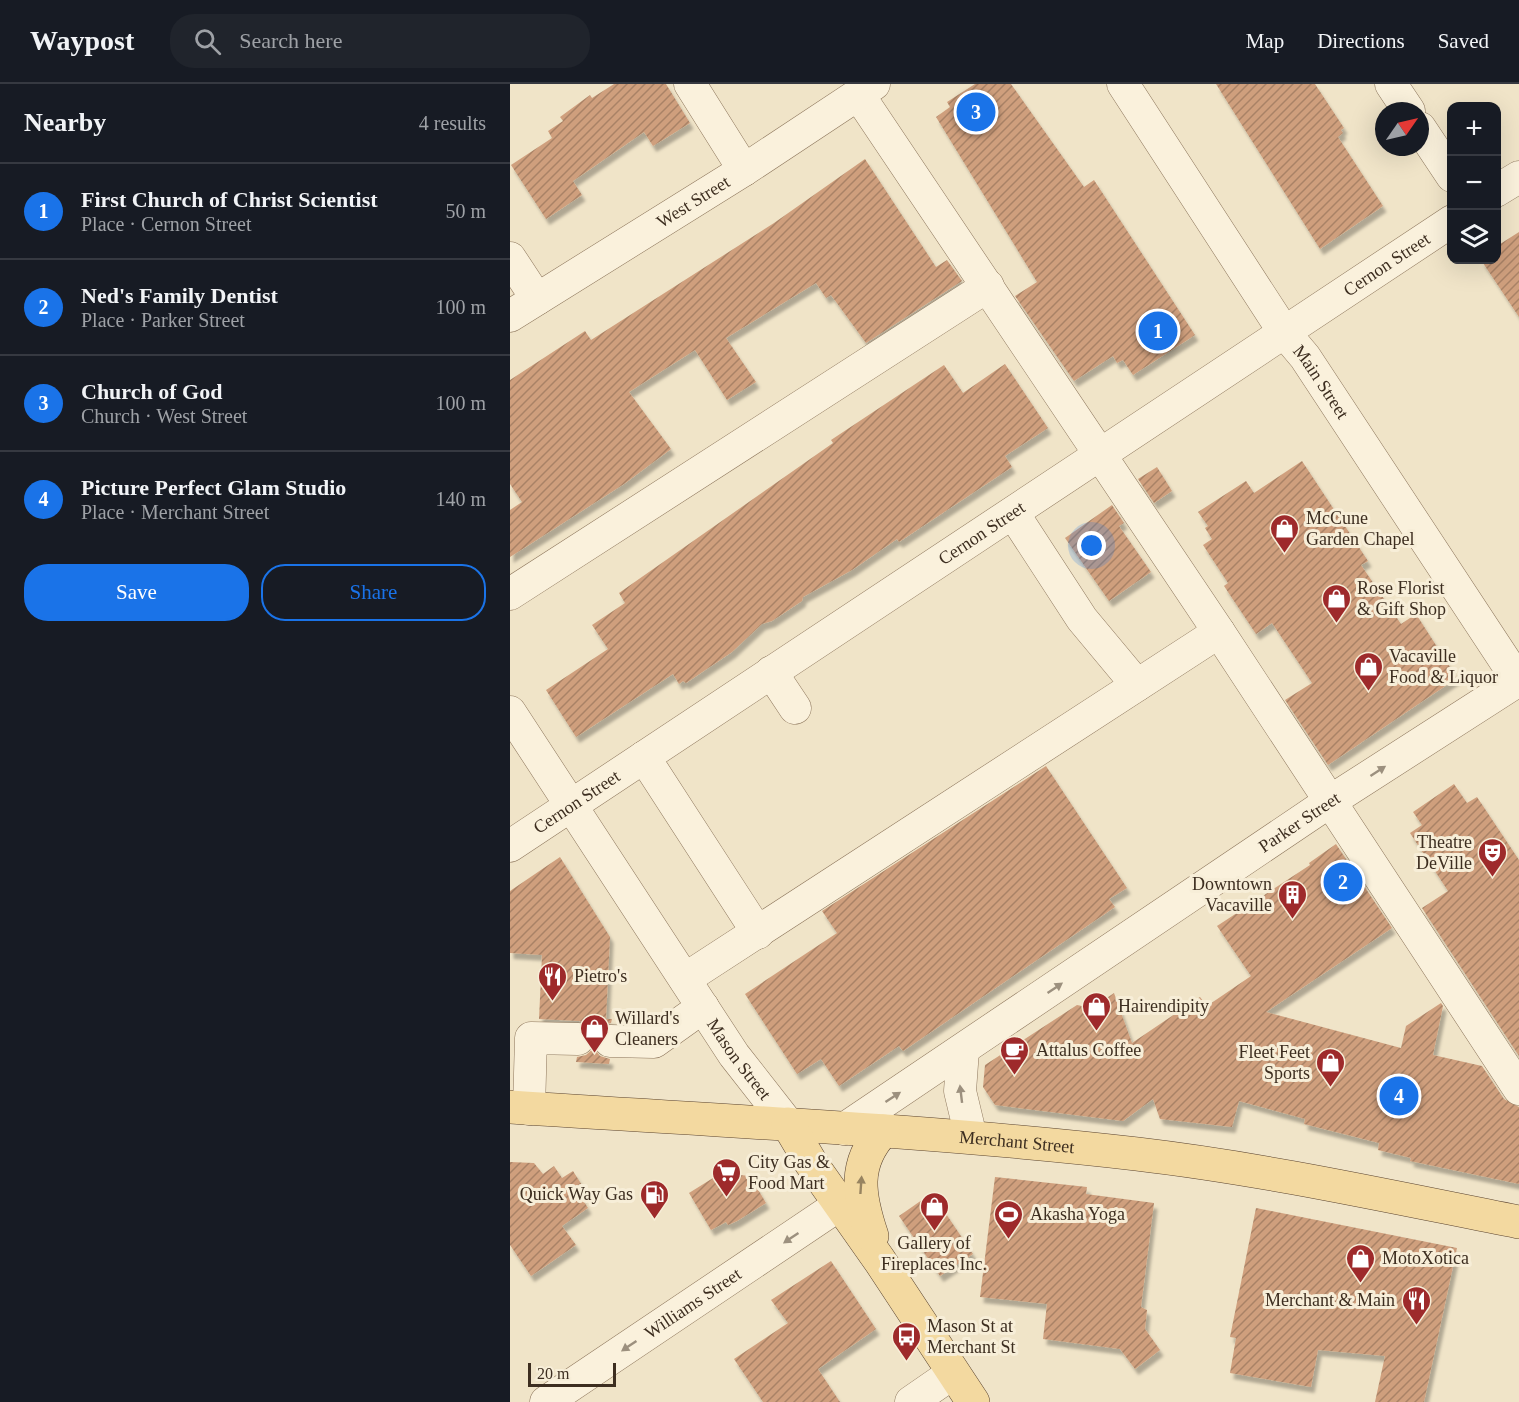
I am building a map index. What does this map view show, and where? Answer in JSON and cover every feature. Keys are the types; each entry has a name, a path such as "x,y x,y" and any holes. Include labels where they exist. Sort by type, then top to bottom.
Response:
{"main road":[{"name":"Merchant Street","path":"519,1108 971,1137 1139,1154 1248,1169 1519,1221"},
{"name":"Mason Street","path":"788,1124 839,1204 880,1261 973,1402"},
{"path":"880,1261 860,1202 863,1165 869,1146 884,1131"}],"street":[{"path":"690,84 744,170"},
{"name":"Main Street","path":"1123,84 1284,332 1311,367 1519,681"},
{"path":"1391,84 1403,102"},
{"path":"866,89 988,286 1219,632 1519,1089"},
{"name":"West Street","path":"510,316 744,170 866,89"},
{"path":"1429,142 1447,168"},
{"path":"1501,188 1519,177"},
{"name":"Cernon Street","path":"510,846 1447,224"},
{"path":"510,258 537,299"},
{"path":"510,594 988,286"},
{"path":"1013,513 1082,619 1137,685"},
{"path":"685,979 1219,632"},
{"path":"771,672 795,708"},
{"name":"Parker Street","path":"844,1129 1329,802 1519,681"},
{"name":"Mason Street","path":"510,712 734,1054 788,1124"},
{"path":"644,757 758,933"},
{"path":"610,1041 654,1042 704,1007"},
{"path":"519,1108 531,1038 578,1039"},
{"path":"963,1050 960,1091 971,1137"},
{"name":"Williams Street","path":"546,1402 839,1204"},
{"path":"911,1402 953,1373"}],"building":[{"path":"614,84 666,84 690,123 653,146 644,132 573,181 582,195 546,219 511,165 552,138 548,131 563,121 560,117 590,95 592,98"},
{"path":"975,84 1011,84 1084,187 1094,180 1195,335 1133,375 1123,360 1117,363 1113,356 1074,381 1015,296 1037,282 936,117 950,107 947,102"},
{"path":"1216,84 1315,84 1344,128 1341,130 1343,133 1338,137 1383,206 1320,249"},
{"path":"865,159 936,267 947,260 962,281 866,343 831,295 826,298 816,283 726,338 756,382 727,400 695,350 629,392 671,449 624,484 510,557 510,510 522,502 510,484 510,380 585,331 591,340 774,223"},
{"path":"1519,232 1519,317 1484,264 1501,264 1501,243"},
{"path":"1005,364 1048,428 1005,456 1012,467 899,542 897,539 852,570 803,597 802,601 772,621 762,624 732,652 686,683 683,681 679,684 673,674 576,737 546,690 608,649 592,625 625,603 619,593 833,443 831,440 944,365 963,393"},
{"path":"1302,461 1368,561 1361,565 1401,624 1416,614 1457,678 1328,765 1285,700 1312,683 1272,623 1256,634 1224,586 1228,583 1203,545 1212,539 1205,528 1208,526 1198,512 1246,481 1254,493"},
{"path":"1157,467 1172,491 1154,503 1138,479"},
{"path":"1112,505 1124,523 1119,526 1151,572 1109,601 1065,538"},
{"path":"1046,766 1127,888 1109,899 1115,907 903,1051 899,1046 839,1086 821,1059 797,1074 745,994 837,933 822,911"},
{"path":"1454,784 1467,803 1477,797 1519,860 1519,1056 1422,908 1448,891 1410,833 1422,825 1413,812"},
{"path":"1336,844 1392,928 1266,1012 1401,1048 1406,1026 1441,1003 1443,1006 1433,1055 1482,1066 1504,1099 1519,1107 1519,1184 1410,1161 1411,1158 1378,1150 1379,1143 1304,1124 1305,1119 1239,1101 1232,1127 1160,1119 1153,1099 1123,1121 995,1105 983,1087 985,1065 1077,1005 1092,1008 1114,993 1132,1043 1200,997 1207,1006 1251,976 1217,926 1310,865 1309,863"},
{"path":"560,857 610,937 606,1019 612,1019 611,1023 602,1025 594,1032 588,1024 579,1021 539,1019 542,955 510,953 510,891"},
{"path":"594,1048 600,1056 610,1059 609,1064 576,1062 577,1057 586,1055"},
{"path":"510,1162 534,1163 543,1174 554,1166 562,1178 573,1171 587,1193 581,1197 588,1208 562,1226 576,1245 531,1276 510,1245"},
{"name":"City Gas & Food Mart","path":"721,1173 750,1176 766,1203 737,1221 728,1225 726,1222 711,1230 689,1193"},
{"path":"995,1177 1087,1187 1086,1194 1154,1203 1141,1307 1147,1310 1145,1329 1160,1350 1135,1369 1120,1349 1043,1339 1047,1304 980,1297"},
{"name":"Gallery of Fireplaces Inc.","path":"932,1193 973,1254 940,1276 899,1216"},
{"path":"1256,1208 1457,1248 1424,1402 1375,1402 1385,1356 1318,1350 1311,1387 1230,1373 1236,1338 1230,1337"},
{"path":"831,1261 876,1329 818,1369 840,1402 763,1402 734,1359 788,1323 771,1300"}],"place":[{"name":"Church of God","path":"976,112"},
{"name":"First Church of Christ Scientist","path":"1158,331"},
{"name":"McCune Garden Chapel","path":"1285,554"},
{"name":"Rose Florist & Gift Shop","path":"1336,624"},
{"name":"Vacaville Food & Liquor","path":"1368,692"},
{"name":"Theatre DeVille","path":"1493,878"},
{"name":"Ned's Family Dentist","path":"1343,882"},
{"name":"Downtown Vacaville","path":"1293,920"},
{"name":"Pietro's","path":"553,1002"},
{"name":"Hairendipity","path":"1097,1032"},
{"name":"Willard's Cleaners","path":"594,1054"},
{"name":"Attalus Coffee","path":"1015,1076"},
{"name":"Fleet Feet Sports","path":"1331,1088"},
{"name":"Picture Perfect Glam Studio","path":"1399,1096"},
{"name":"City Gas & Food Mart","path":"727,1198"},
{"name":"Quick Way Gas","path":"654,1220"},
{"name":"Gallery of Fireplaces Inc.","path":"934,1232"},
{"name":"Akasha Yoga","path":"1009,1240"},
{"name":"MotoXotica","path":"1361,1284"},
{"name":"Merchant & Main","path":"1416,1326"},
{"name":"Mason St at Merchant St","path":"906,1362"}]}
